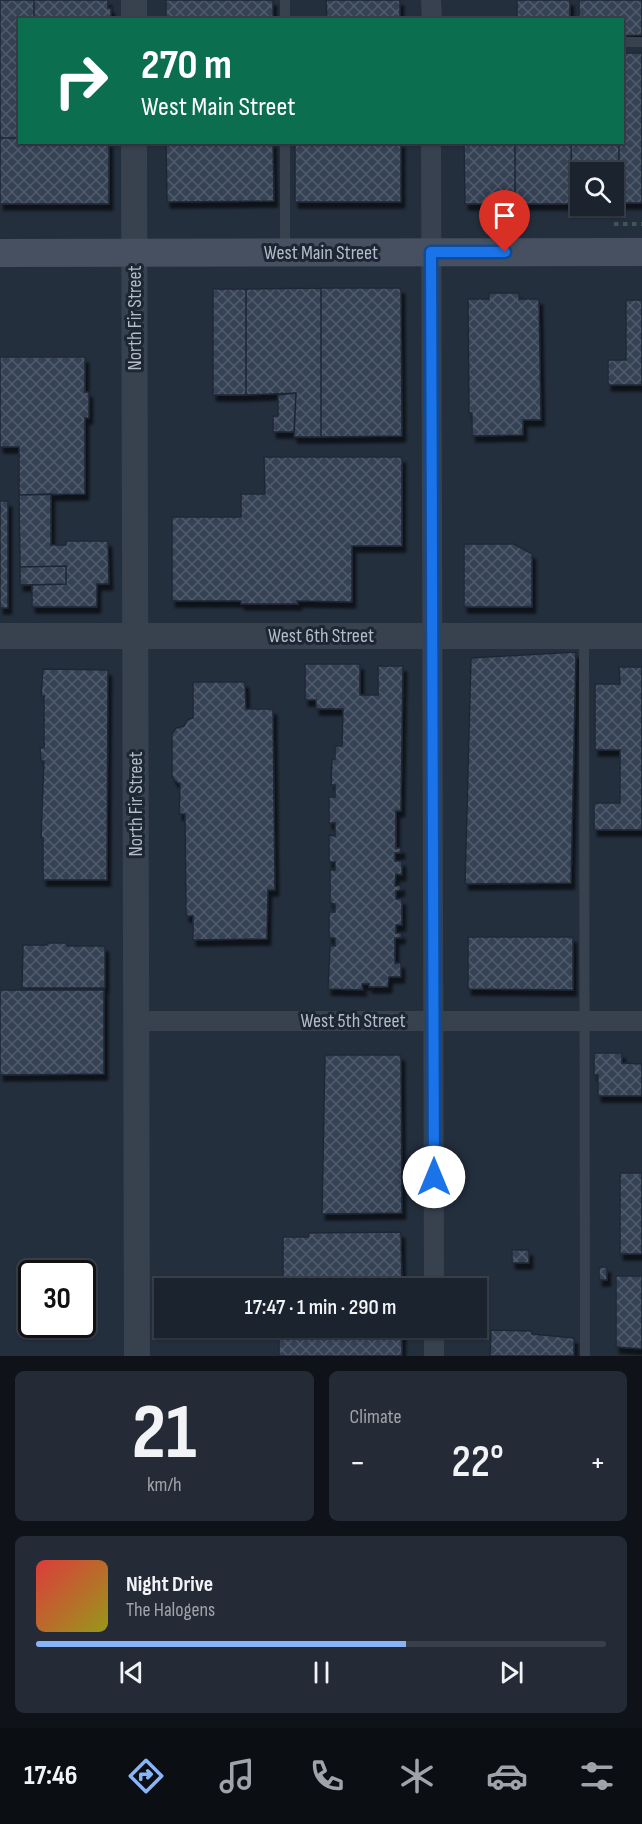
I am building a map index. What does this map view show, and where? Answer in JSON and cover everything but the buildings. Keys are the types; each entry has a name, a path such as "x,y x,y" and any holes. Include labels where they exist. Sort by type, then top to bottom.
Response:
{"main road":[{"name":"West Main Street","path":"0,253 642,252"}],"street":[{"path":"134,0 134,18"},
{"path":"431,0 432,18"},
{"name":"North Fir Street","path":"134,144 137,1356"},
{"path":"431,144 434,1278"},
{"name":"West 6th Street","path":"0,636 642,636"},
{"name":"West 5th Street","path":"136,1021 642,1021"},
{"path":"434,1338 434,1356"}],"lane":[{"path":"285,0 285,18"},
{"path":"624,42 642,42"},
{"path":"285,144 285,253"},
{"path":"584,636 585,1356"}],"route":[{"path":"434,1177 431,252 505,252"}]}
